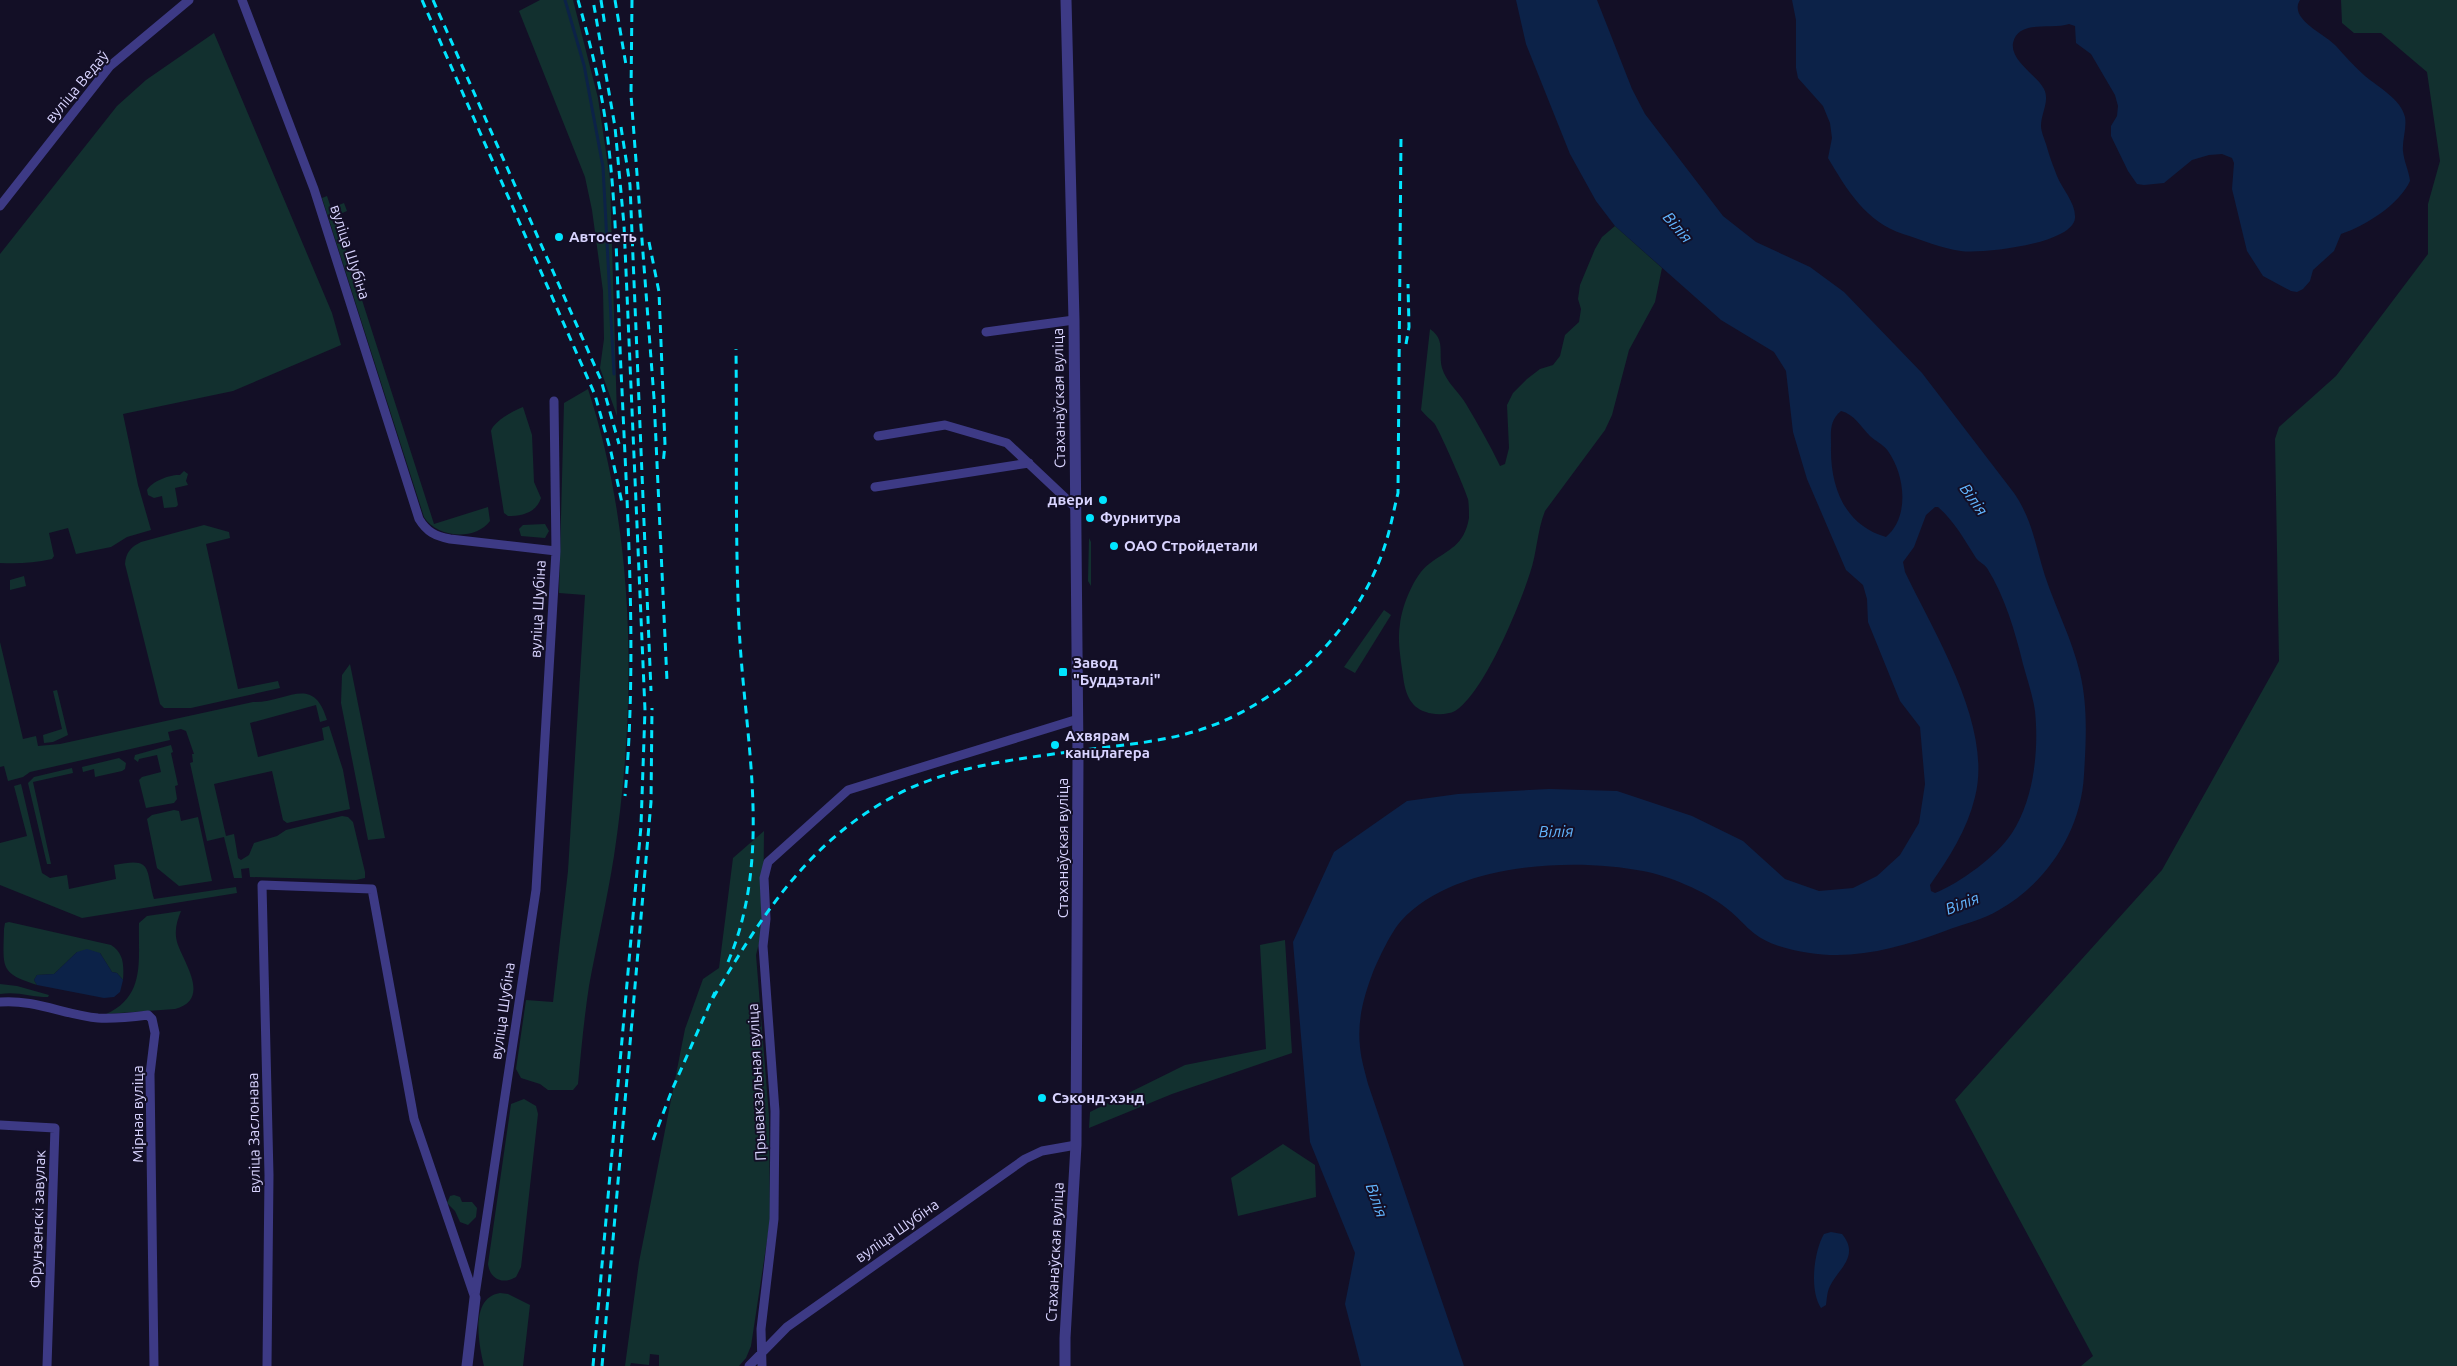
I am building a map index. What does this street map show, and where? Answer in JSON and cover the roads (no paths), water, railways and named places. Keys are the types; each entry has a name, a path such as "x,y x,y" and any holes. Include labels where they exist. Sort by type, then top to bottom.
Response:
{"street":[{"name":"вуліца Ведаў","path":"0,206 110,66 189,0"},
{"name":"вуліца Шубіна","path":"242,0 314,188 419,519 426,530 438,537 450,540 556,551 536,890 474,1298 466,1366"},
{"name":"Стаханаўская вуліца","path":"1066,0 1074,320 1078,719 1076,1145 1065,1338 1066,1366"},
{"path":"986,332 1074,320"},
{"path":"554,401 556,551"},
{"path":"878,436 945,425 1007,443 1076,508"},
{"path":"874,487 1029,463"},
{"name":"Прывакзальная вуліца","path":"762,1366 761,1330 774,1219 775,1111 763,946 766,919 764,878 768,862 848,790 1078,719"},
{"name":"вуліца Заслонава","path":"267,1366 269,1175 262,885 372,889"},
{"name":"вуліца Шубіна","path":"372,889 414,1119 474,1298"},
{"name":"Мірная вуліца","path":"0,1002 13,1001 48,1006 98,1018 148,1016 152,1019 155,1033 150,1074 154,1366"},
{"name":"Фрунзенскі завулак","path":"0,1125 55,1128 47,1366"},
{"name":"вуліца Шубіна","path":"749,1366 787,1327 1025,1159 1042,1151 1076,1145"}],"water":[{"name":"Вілія","path":"1516,0 1597,0 1632,89 1645,114 1723,216 1756,242 1810,267 1844,292 1922,373 2014,493 2030,523 2045,576 2073,648 2080,673 2086,724 2084,775 2076,816 2068,835 2046,870 2016,899 1979,919 1883,950 1841,955 1798,951 1776,945 1760,937 1732,912 1697,890 1653,873 1614,867 1549,865 1515,869 1482,876 1451,887 1423,902 1397,926 1373,972 1362,1008 1359,1037 1362,1061 1368,1084 1464,1366 1361,1366 1345,1304 1355,1253 1310,1142 1293,942 1334,852 1407,801 1458,794 1549,789 1617,791 1692,816 1743,841 1785,879 1819,891 1853,888 1877,876 1900,855 1919,823 1925,784 1920,727 1900,701 1868,622 1867,599 1863,585 1846,570 1807,479 1793,432 1786,371 1774,352 1721,320 1615,226 1596,201 1570,154 1526,44","holes":["1841,411 1854,418 1870,436 1886,449 1894,461 1898,472 1901,483 1902,507 1894,529 1886,537 1860,523 1842,502 1837,489 1831,461 1831,431 1834,419","1935,507 1938,507 1949,519 1976,558 1987,568 2004,602 2017,639 2033,699 2036,726 2035,758 2030,790 2012,833 1997,851 1977,868 1955,883 1935,893 1931,891 1930,885 1950,854 1967,821 1975,797 1978,770 1976,741 1969,711 1945,652 1905,572 1903,562 1914,547 1926,515"]},
{"path":"1792,0 2300,0 2299,14 2303,20 2331,41 2365,76 2394,99 2403,111 2405,130 2403,151 2410,181 2398,198 2380,214 2360,226 2341,234 2334,251 2313,270 2310,281 2303,289 2297,292 2291,291 2263,276 2247,251 2232,189 2234,163 2232,158 2222,154 2209,155 2192,160 2164,183 2137,184 2128,171 2111,136 2111,126 2117,116 2118,106 2115,95 2091,54 2076,43 2075,26 2069,24 2028,28 2016,36 2013,50 2020,62 2041,84 2046,94 2041,126 2057,176 2071,202 2075,218 2070,227 2059,235 2044,241 2006,249 1972,252 1939,246 1890,229 1878,222 1850,193 1828,158 1832,138 1830,123 1823,106 1798,78 1796,68 1796,20"},
{"path":"87,949 100,953 112,972 117,973 123,980 120,992 114,997 104,998 37,985 34,980 37,975 54,974 77,952"},
{"path":"1831,1232 1842,1234 1849,1249 1846,1262 1830,1286 1826,1305 1821,1308 1815,1291 1815,1260 1824,1234"}],"waterway":[{"path":"565,0 584,65 603,167 614,374"}],"railway":[{"path":"422,0 595,395 611,452 622,503"},
{"path":"433,0 601,380 619,444"},
{"path":"578,0 603,103 615,219 627,492 631,644 629,745 625,796"},
{"path":"593,0 615,127 624,225 645,710 641,826 593,1366"},
{"path":"601,0 605,26"},
{"path":"615,0 626,65"},
{"path":"632,0 631,95 654,398 667,681"},
{"path":"621,127 630,185 651,691"},
{"path":"713,998 750,937 790,882 838,834 866,813 898,794 919,784 962,770 985,765 1162,739 1211,726 1240,713 1269,696 1319,654 1341,628 1375,572 1388,536 1398,493 1401,136"},
{"path":"649,242 659,292 665,445 663,464"},
{"path":"1406,344 1409,327 1408,284"},
{"path":"728,962 742,921 750,880 753,837 753,795 739,625 736,349"},
{"path":"602,1366 651,802 652,708"},
{"path":"653,1140 672,1090 715,992"}],"place":[{"name":"Автосеть","path":"559,237"},
{"name":"двери","path":"1103,500"},
{"name":"Фурнитура","path":"1090,518"},
{"name":"ОАО Стройдетали","path":"1114,546"},
{"name":"Завод \"Буддэталі\"","path":"1063,672"},
{"name":"Ахвярам канцлагера","path":"1055,745"},
{"name":"Сэконд-хэнд","path":"1042,1098"}]}
